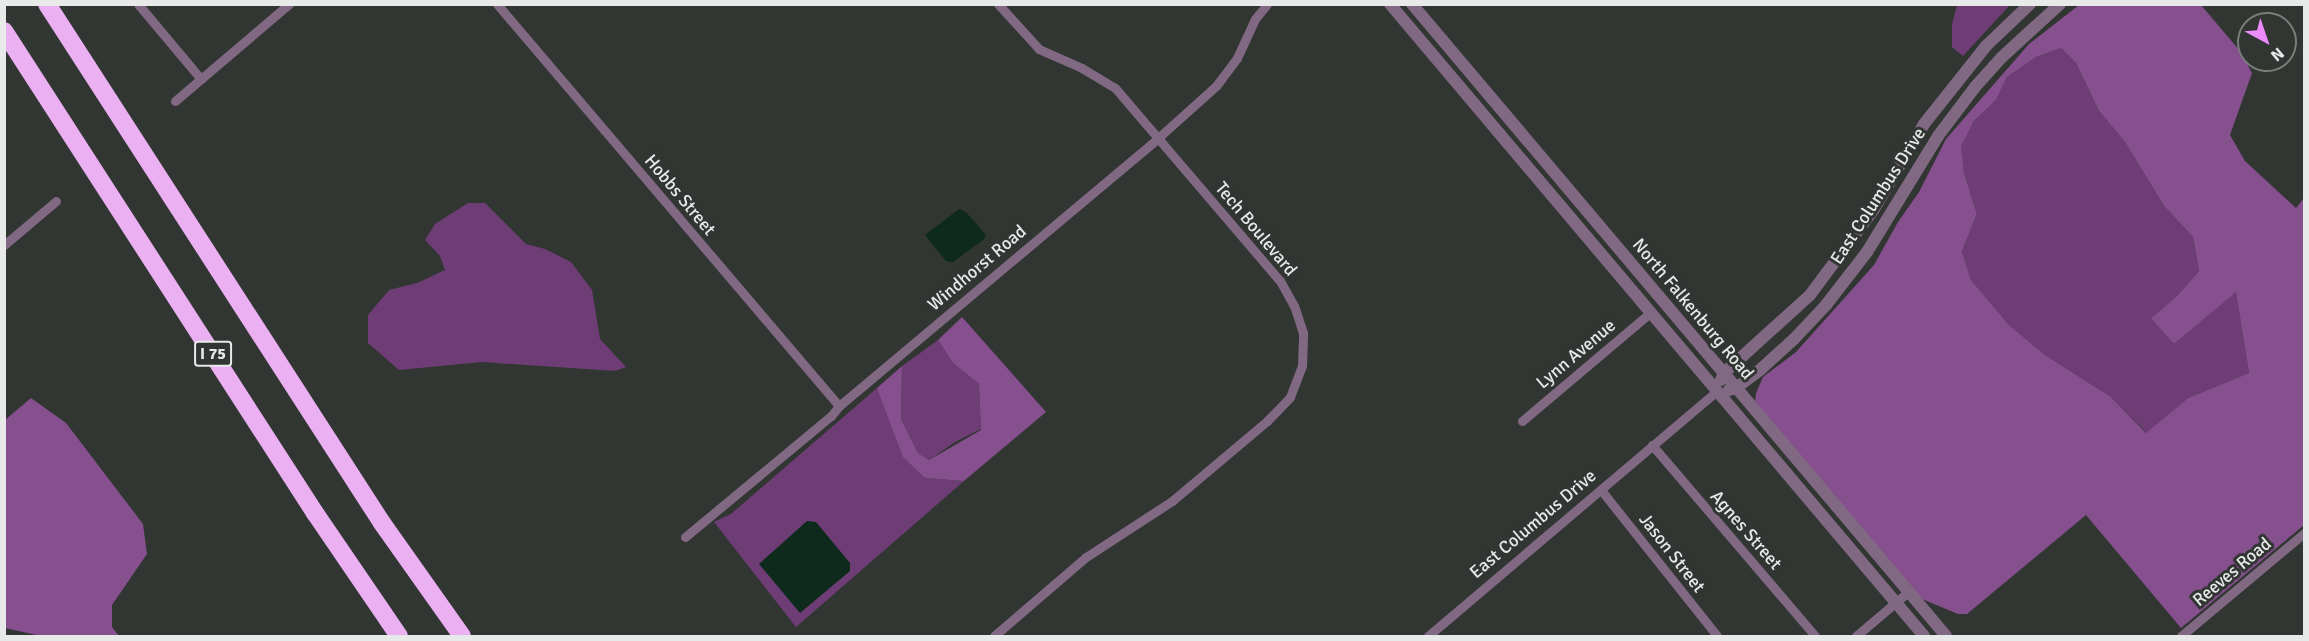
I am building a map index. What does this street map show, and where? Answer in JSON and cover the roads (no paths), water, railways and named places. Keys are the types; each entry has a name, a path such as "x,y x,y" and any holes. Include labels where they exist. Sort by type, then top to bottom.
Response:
{"highway":[{"path":"47,4 382,523 462,636"},
{"name":"I 75","path":"4,31 315,513 399,636"}],"street":[{"path":"138,4 201,79"},
{"path":"175,101 289,4"},
{"name":"Hobbs Street","path":"497,4 839,406"},
{"name":"Tech Boulevard","path":"994,636 1086,557 1172,501 1267,421 1290,397 1302,366 1303,333 1294,306 1280,280 1115,88 1082,69 1039,49 998,4"},
{"name":"Windhorst Road","path":"685,537 831,416 839,406 1158,138 1216,86 1237,58 1255,19 1267,4"},
{"name":"North Falkenburg Road","path":"1390,4 1716,393 1924,636"},
{"name":"North Falkenburg Road","path":"1412,4 1946,636"},
{"name":"East Columbus Drive","path":"1716,393 1724,373 1810,295 1874,209 1908,147 1968,67 2030,4"},
{"name":"East Columbus Drive","path":"1428,636 1716,393 1736,388 1794,339 1833,296 1867,252 1925,157 1975,87 2016,43 2060,4"},
{"path":"1908,147 1925,157"},
{"path":"4,245 56,201"},
{"name":"Lynn Avenue","path":"1522,421 1650,313"},
{"name":"Agnes Street","path":"1652,445 1815,636"},
{"name":"Jason Street","path":"1601,490 1717,636"},
{"name":"Reeves Road","path":"2181,636 2304,533"},
{"path":"1856,636 1909,591"}]}
